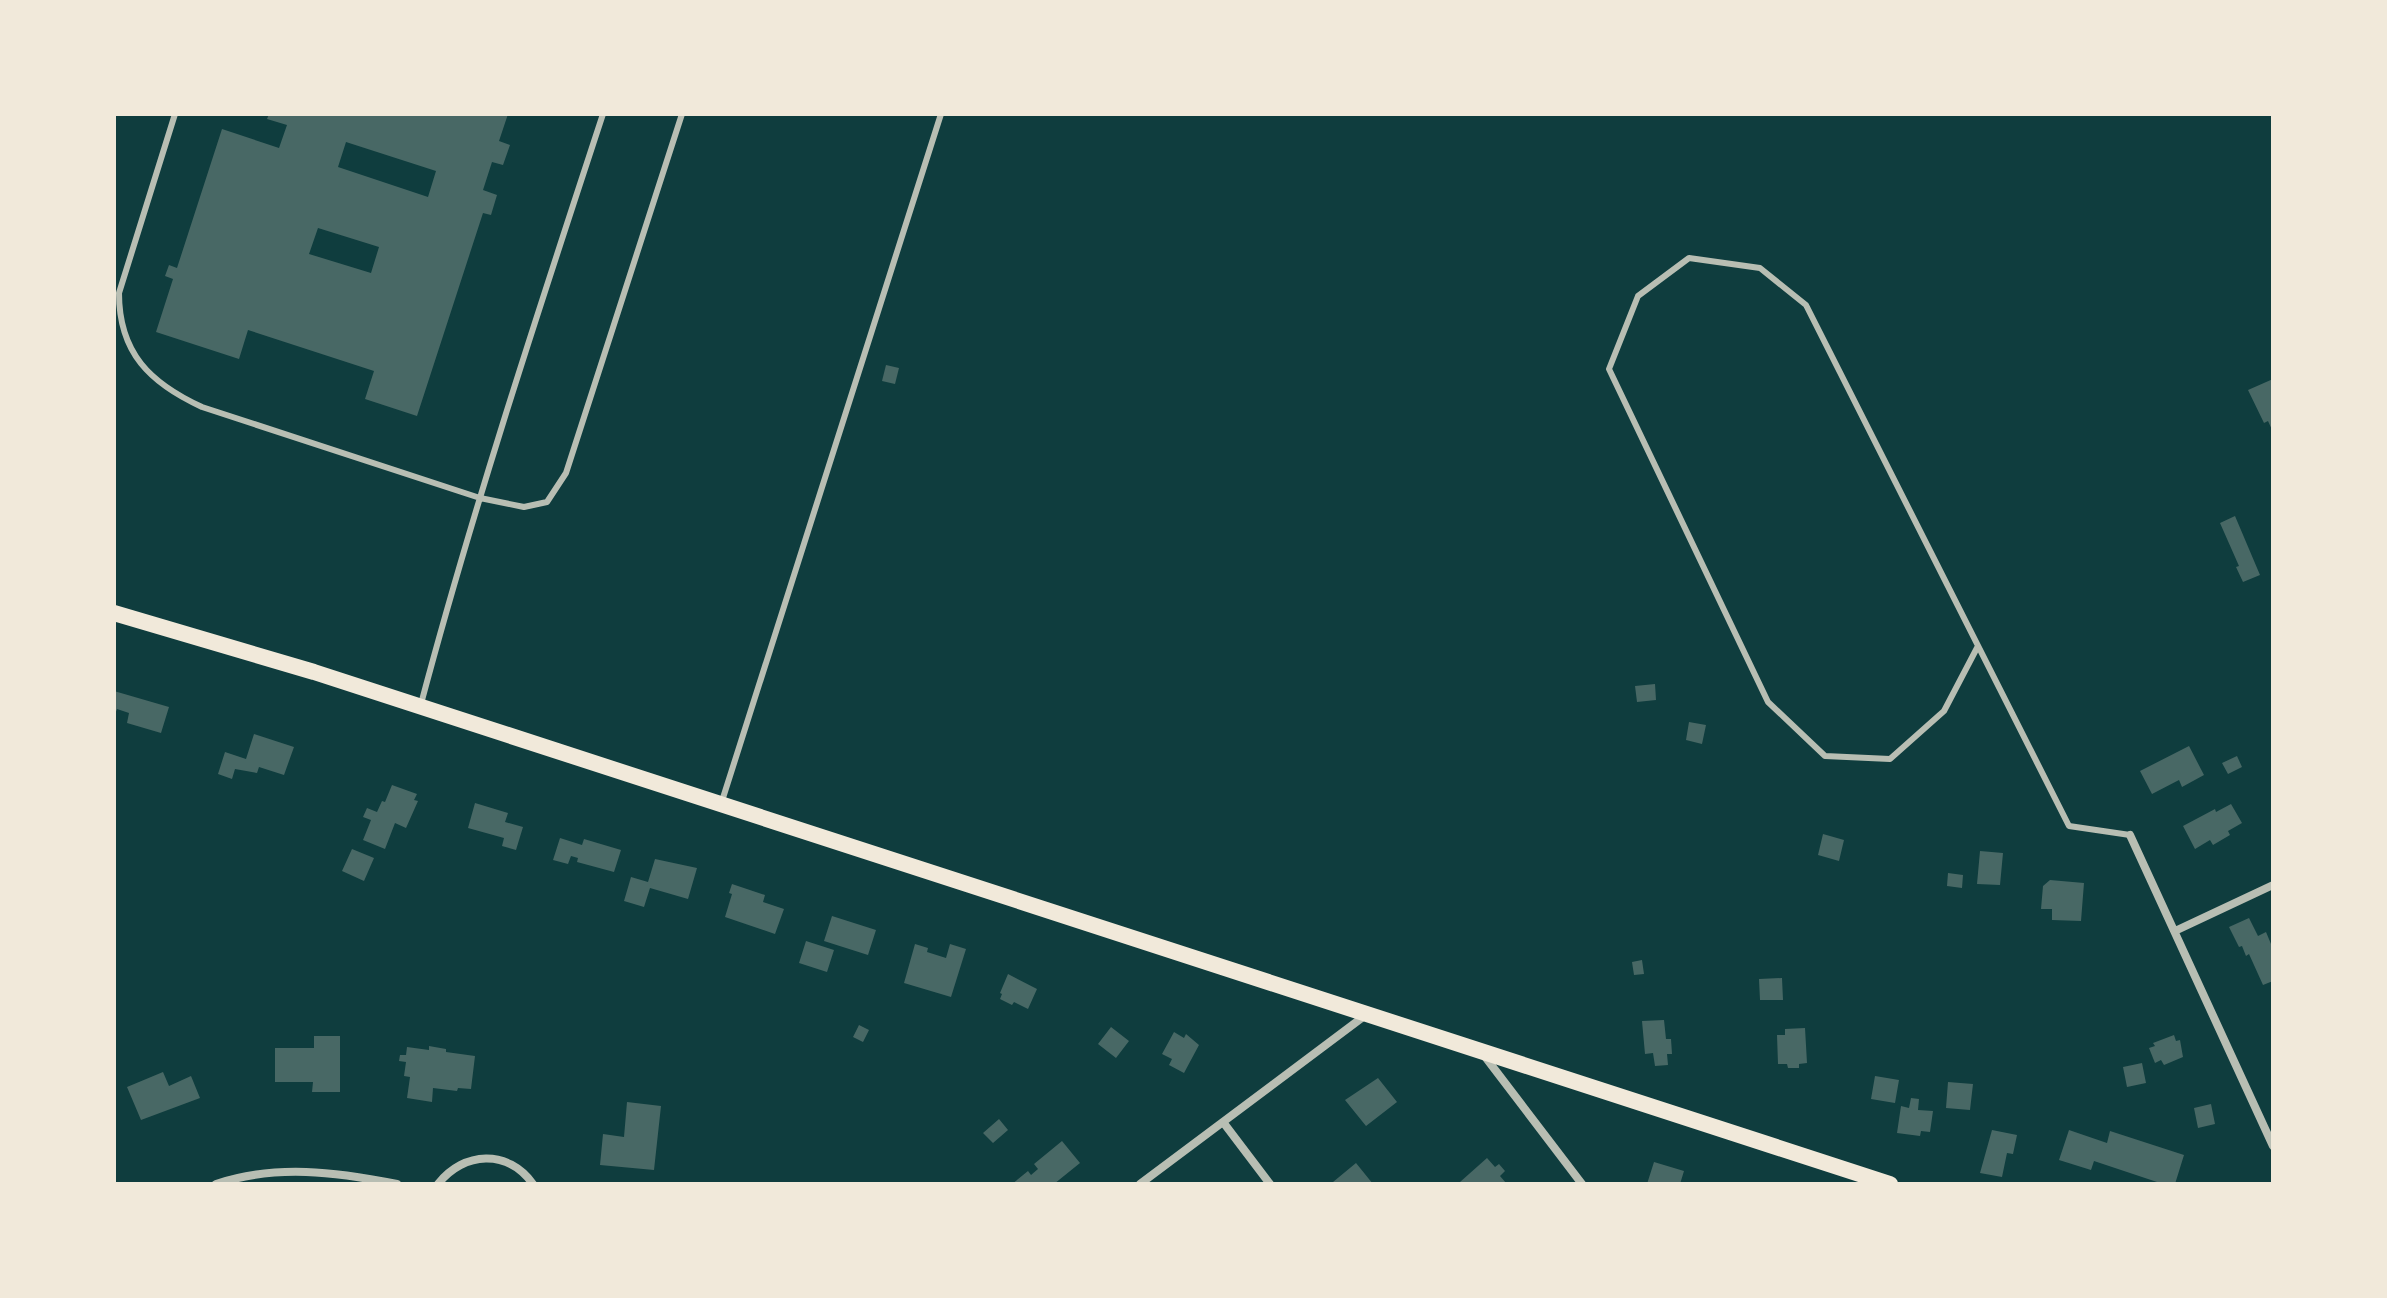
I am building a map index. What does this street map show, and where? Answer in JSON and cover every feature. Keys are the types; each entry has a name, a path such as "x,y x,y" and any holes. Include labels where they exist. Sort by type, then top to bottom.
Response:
{"main road":[{"path":"114,613 314,672 1890,1184"}],"street":[{"path":"2130,835 2273,1146"},
{"path":"2175,931 2273,885"},
{"path":"1140,1184 1367,1014"},
{"path":"1481,1051 1582,1184"},
{"path":"1223,1122 1270,1184"},
{"path":"438,1184 463,1162 486,1158 509,1162 533,1184"},
{"path":"216,1184 284,1171 337,1174 397,1184"}],"lane":[{"path":"175,114 124,268 119,293 123,331 141,366 175,395 202,407 480,498 524,507 547,502 566,473 682,114"},
{"path":"420,708 480,498 603,114"},
{"path":"720,804 941,114"},
{"path":"1978,646 1944,711 1890,759 1825,756 1768,702 1609,369 1638,296 1689,258 1760,268 1806,305 2069,826 2130,835"}],"building":[{"path":"269,114 508,114 499,141 510,145 503,165 492,162 483,190 497,195 491,215 483,213 417,416 365,399 374,371 248,330 239,359 156,332 173,279 165,276 169,265 177,268 222,129 279,148 287,125 267,119","holes":["346,142 436,171 428,197 338,167","318,228 379,247 371,273 309,254"]},
{"path":"886,365 899,368 895,384 882,381"},
{"path":"2273,379 2273,432 2268,421 2264,423 2248,390"},
{"path":"2235,516 2260,575 2243,582 2220,523"},
{"path":"1655,684 1656,700 1637,702 1635,686"},
{"path":"114,691 169,707 161,733 127,723 129,713 117,709 114,717"},
{"path":"1689,722 1706,725 1702,744 1686,740"},
{"path":"254,734 294,747 284,775 259,767 257,773 235,769 232,779 218,774 225,752 246,759"},
{"path":"2189,746 2204,775 2182,787 2179,780 2152,794 2140,771"},
{"path":"2237,756 2242,767 2228,774 2222,763"},
{"path":"392,785 417,794 414,800 418,801 406,828 395,823 385,849 363,840 371,820 363,817 367,808 377,812"},
{"path":"475,803 508,813 505,822 523,827 516,850 502,846 504,838 468,828"},
{"path":"2231,804 2242,823 2213,845 2210,840 2195,849 2183,826"},
{"path":"1823,834 1844,840 1839,861 1818,855"},
{"path":"560,838 582,845 584,839 621,850 614,872 577,862 578,858 571,856 568,864 553,860"},
{"path":"352,849 374,858 364,881 342,871"},
{"path":"1980,851 2003,853 2000,885 1977,884"},
{"path":"655,859 697,868 688,899 650,888 644,907 624,901 631,877 648,882"},
{"path":"1948,873 1963,875 1962,888 1947,886"},
{"path":"2050,880 2084,883 2081,921 2052,920 2052,909 2041,909 2043,886"},
{"path":"732,884 765,895 763,902 784,909 775,934 725,917"},
{"path":"832,916 876,930 868,955 824,941"},
{"path":"2249,918 2258,936 2266,932 2273,943 2273,981 2263,985 2249,954 2246,956 2242,946 2239,947 2229,927"},
{"path":"806,941 834,950 827,972 799,963"},
{"path":"915,944 946,958 950,944 966,949 951,997 904,983"},
{"path":"1642,960 1644,974 1634,975 1632,962"},
{"path":"1008,974 1037,989 1028,1009 1000,999"},
{"path":"1782,978 1783,1000 1760,1000 1759,979"},
{"path":"1664,1020 1666,1039 1671,1039 1672,1054 1667,1054 1668,1065 1655,1066 1653,1053 1645,1054 1642,1021"},
{"path":"859,1025 869,1030 863,1042 853,1037"},
{"path":"1111,1027 1129,1041 1116,1058 1098,1044"},
{"path":"1805,1028 1807,1063 1799,1064 1799,1068 1778,1064 1777,1035 1785,1035 1785,1029"},
{"path":"1174,1032 1184,1038 1186,1034 1199,1045 1184,1073 1169,1065 1172,1059 1162,1054"},
{"path":"2174,1035 2176,1041 2180,1040 2183,1057 2164,1065 2161,1060 2155,1063 2149,1048 2155,1046 2153,1043"},
{"path":"314,1036 340,1036 340,1092 312,1092 313,1082 275,1082 275,1048 314,1048"},
{"path":"429,1046 475,1056 471,1089 433,1088 432,1102 407,1098 410,1077 404,1076 406,1062 399,1061 400,1055 406,1055 407,1047 429,1050"},
{"path":"2142,1063 2146,1083 2127,1087 2123,1067"},
{"path":"163,1072 169,1086 191,1076 200,1098 141,1120 127,1087"},
{"path":"1875,1076 1899,1080 1895,1103 1871,1099"},
{"path":"1378,1078 1397,1102 1366,1126 1345,1100"},
{"path":"1948,1082 1973,1084 1970,1110 1946,1108"},
{"path":"1911,1098 1919,1099 1918,1110 1933,1111 1930,1132 1921,1131 1920,1136 1897,1133 1901,1106 1909,1108"},
{"path":"627,1102 661,1106 654,1170 600,1165 603,1134 624,1137"},
{"path":"2211,1104 2215,1124 2198,1128 2194,1108"},
{"path":"999,1119 1008,1130 993,1143 983,1133"},
{"path":"1992,1130 2017,1135 2013,1154 2007,1153 2002,1177 1980,1173"},
{"path":"2069,1130 2107,1143 2110,1131 2184,1155 2175,1184 2163,1184 2094,1161 2091,1170 2059,1160"},
{"path":"1062,1141 1080,1163 1054,1184 1012,1184 1028,1171 1031,1175 1038,1169 1034,1164"},
{"path":"1487,1158 1495,1167 1499,1164 1505,1171 1500,1176 1506,1183 1460,1182"},
{"path":"1654,1162 1684,1171 1680,1184 1647,1184"},
{"path":"1356,1163 1373,1184 1333,1182"}]}
